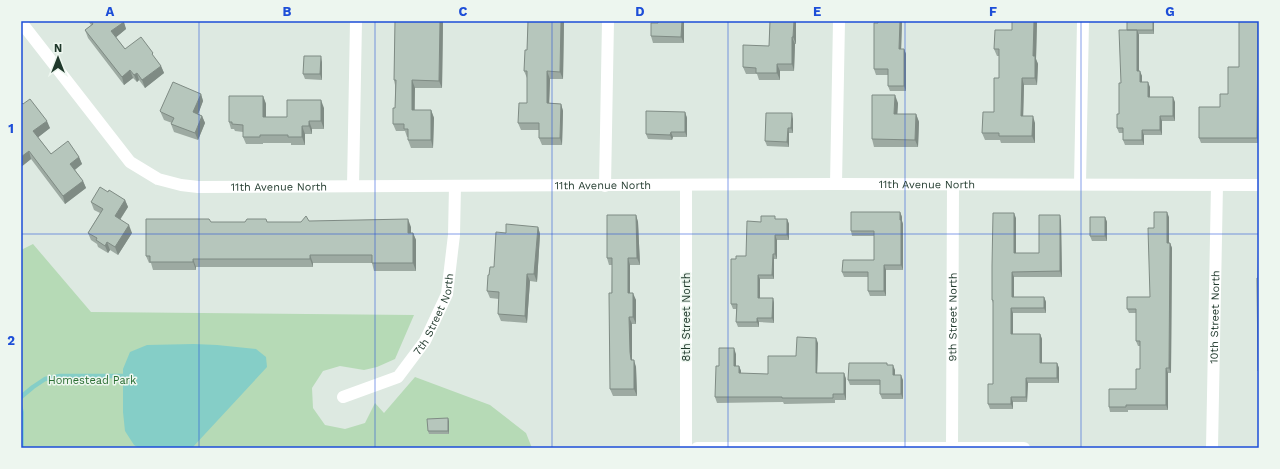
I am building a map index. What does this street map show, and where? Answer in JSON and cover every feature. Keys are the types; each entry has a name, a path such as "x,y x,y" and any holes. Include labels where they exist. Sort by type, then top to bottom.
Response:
{"street":[{"path":"353,186 356,21"},
{"path":"605,186 608,21"},
{"path":"836,184 839,21"},
{"path":"1080,184 1083,21"},
{"name":"11th Avenue North","path":"21,22 130,162 158,179 181,185 198,187 836,184 1259,185"},
{"name":"8th Street North","path":"686,185 686,448"},
{"name":"9th Street North","path":"952,448 953,185"},
{"name":"10th Street North","path":"1212,448 1217,185"},
{"name":"7th Street North","path":"343,397 398,377 425,341 447,294 454,235 455,186"},
{"path":"696,448 1024,448"}],"green space":[{"name":"Homestead Park","path":"33,244 91,312 414,315 395,359 377,367 364,370 340,366 323,371 312,388 313,408 325,425 345,429 365,423 375,403 384,413 415,377 490,405 526,433 532,448 21,448 21,250"}],"water":[{"path":"194,344 256,349 266,357 267,367 192,448 139,448 134,445 125,431 123,412 123,369 130,352 147,345"},
{"path":"21,401 24,412 24,448 21,448"}],"building":[{"path":"91,21 123,21 124,22 111,31 125,49 141,37 161,66 142,80 137,73 134,75 130,70 122,77 85,30 93,24"},
{"path":"395,21 440,21 439,81 412,80 412,110 431,110 431,140 408,140 408,129 404,129 404,124 393,124 396,80 394,80"},
{"path":"528,21 561,21 560,72 547,71 547,103 561,104 560,138 539,138 539,123 518,123 519,103 527,103 527,71 524,71 525,50 527,50"},
{"path":"658,21 682,21 681,37 651,36 651,23 658,23"},
{"path":"770,21 794,21 792,37 792,64 777,64 777,73 756,73 756,68 743,67 743,45 769,46"},
{"path":"878,21 900,21 899,49 904,49 904,86 888,86 888,69 874,69 874,23 878,23"},
{"path":"1012,21 1034,21 1033,56 1035,56 1035,78 1022,78 1021,116 1033,116 1032,136 999,136 999,133 982,133 983,112 994,112 994,78 999,78 999,49 994,49 995,30 1012,30"},
{"path":"1127,21 1153,21 1153,30 1127,30"},
{"path":"1239,21 1258,21 1257,138 1199,138 1199,107 1220,107 1220,94 1228,94 1228,67 1239,67"},
{"path":"1119,30 1137,30 1137,71 1140,71 1140,82 1148,82 1148,97 1173,97 1173,116 1160,116 1160,130 1142,130 1142,140 1123,140 1123,128 1117,128 1117,114 1119,114 1119,83 1121,83"},
{"path":"304,56 321,56 320,74 303,74"},
{"path":"173,82 201,94 193,112 202,116 195,133 171,124 174,118 160,111"},
{"path":"872,95 895,95 894,114 916,114 915,140 872,139"},
{"path":"229,96 263,96 263,117 287,117 287,100 321,100 321,121 309,121 309,126 302,126 302,137 288,137 288,135 260,135 260,137 243,137 243,125 232,124 232,122 229,122"},
{"path":"30,99 47,121 33,131 51,154 68,141 79,157 70,164 83,181 63,196 29,151 21,157 21,102 23,104"},
{"path":"646,111 685,112 685,132 671,132 670,135 646,134"},
{"path":"766,113 792,113 791,128 788,128 787,142 765,141"},
{"path":"100,187 108,192 109,190 125,200 115,216 129,225 115,247 107,242 105,246 96,240 97,238 88,233 103,209 91,202"},
{"path":"851,212 900,212 901,265 884,265 884,291 868,291 868,272 842,272 843,260 874,260 874,231 851,231"},
{"path":"1154,212 1167,212 1167,243 1170,243 1169,368 1166,368 1166,405 1126,405 1126,407 1109,407 1109,389 1136,389 1136,369 1140,369 1140,341 1136,341 1136,309 1127,309 1127,297 1150,297 1148,228 1154,228"},
{"path":"993,213 1014,213 1014,253 1039,253 1039,215 1060,215 1060,271 1012,272 1012,297 1044,297 1044,308 1011,308 1011,334 1040,334 1040,363 1057,363 1057,378 1026,378 1026,397 1011,397 1011,404 988,404 988,384 993,384"},
{"path":"607,215 636,215 637,258 628,258 628,293 633,293 633,317 629,317 630,352 631,360 634,360 634,389 610,389 609,293 612,293 612,258 607,258"},
{"path":"306,216 309,221 408,219 408,233 413,233 413,263 372,263 372,255 310,255 310,259 193,259 193,262 150,262 150,256 146,256 146,219 209,219 211,222 245,222 247,219 266,219 267,222 301,222"},
{"path":"761,216 775,216 775,219 787,219 787,235 775,235 775,254 773,254 772,275 758,275 758,298 773,298 772,318 757,318 757,322 736,322 737,304 731,304 731,259 736,259 736,256 746,256 747,221 761,222"},
{"path":"1090,217 1105,217 1105,236 1090,236"},
{"path":"1259,223 1259,371 1258,371 1257,278"},
{"path":"506,224 538,227 534,274 527,274 525,316 498,314 499,292 487,291 490,267 494,267 496,232 506,233"},
{"path":"797,337 816,338 816,373 844,373 844,394 833,394 833,398 715,397 716,366 719,366 719,348 734,348 734,366 739,366 739,373 768,374 768,356 796,356"},
{"path":"849,363 887,363 887,365 893,365 893,375 901,375 901,394 880,394 880,380 848,380"},
{"path":"448,418 448,431 428,431 427,419"}],"waterway":[{"path":"21,397 45,379 60,376 128,376"}]}
